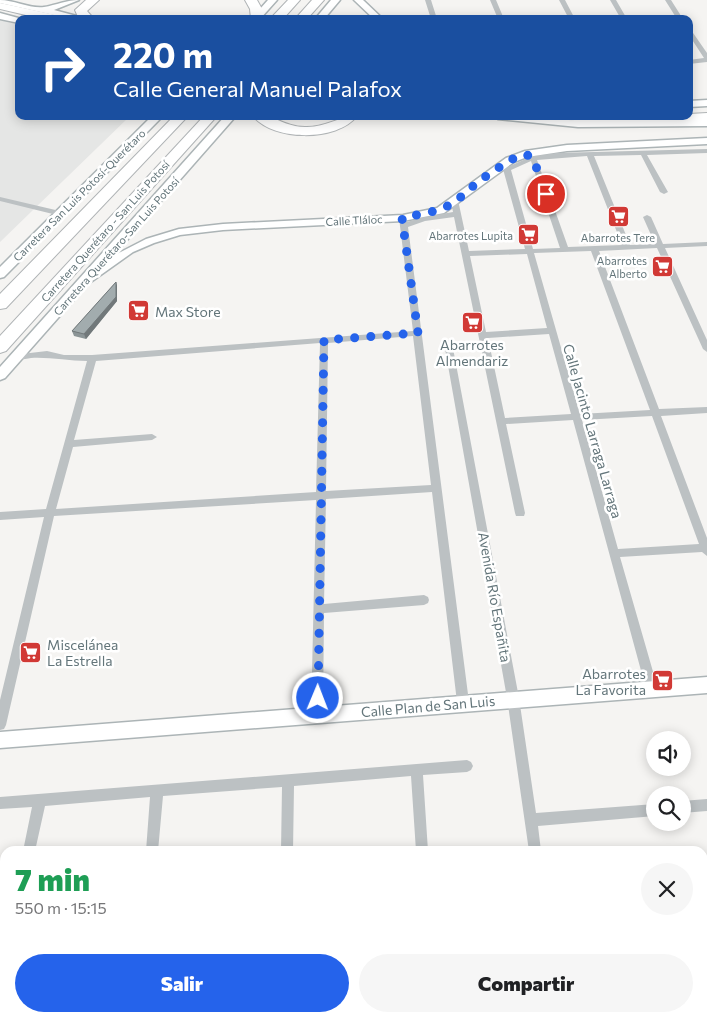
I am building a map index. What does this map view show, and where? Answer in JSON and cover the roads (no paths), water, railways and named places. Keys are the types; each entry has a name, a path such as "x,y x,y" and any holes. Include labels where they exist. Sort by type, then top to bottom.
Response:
{"highway":[{"path":"82,15 81,10 93,0"},
{"path":"251,0 256,9 255,15"},
{"path":"280,15 294,0"},
{"path":"305,15 318,0"},
{"path":"0,6 42,15"},
{"path":"0,12 15,16"},
{"path":"693,108 707,106"},
{"path":"0,289 166,120"},
{"name":"Carretera Querétaro - San Luis Potosí","path":"0,304 178,120"},
{"name":"Carretera Querétaro - San Luis Potosí","path":"0,347 207,120"},
{"path":"266,120 279,128 298,131 326,130 346,120"},
{"path":"693,120 707,120"}],"main road":[{"path":"0,0 68,15"},
{"path":"22,5 48,8 60,6 74,0"},
{"path":"258,15 273,0"},
{"path":"323,15 336,0"},
{"path":"358,0 375,15"},
{"path":"0,16 15,19"},
{"path":"693,104 707,106"},
{"name":"Carretera San Luis Potosí-Querétaro","path":"0,274 154,120"},
{"name":"Carretera Querétaro-San Luis Potosí","path":"0,375 228,120"},
{"path":"538,120 578,124 707,120"},
{"name":"Calle Tláloc","path":"84,281 129,250 150,240 179,232 223,227 403,222 430,214 455,202 479,181 510,160 567,148 684,147 707,141"},
{"name":"Calle Plan de San Luis","path":"0,740 317,716 506,698 707,685"}],"street":[{"path":"428,0 433,15"},
{"path":"494,0 500,15"},
{"path":"562,0 570,15"},
{"path":"613,0 622,15"},
{"path":"668,0 677,15"},
{"path":"693,37 707,59 693,61"},
{"name":"Calle Tláloc","path":"508,180 507,170 529,156 590,156 643,153 684,147 707,151"},
{"path":"643,153 664,192"},
{"path":"529,156 565,250"},
{"path":"590,156 627,247"},
{"name":"Calle Jacinto Larraga Larraga","path":"508,180 652,689"},
{"path":"0,199 61,214"},
{"path":"455,202 520,513"},
{"path":"457,214 403,222 437,488 468,702"},
{"path":"647,217 707,349"},
{"path":"465,254 707,244"},
{"path":"594,248 706,549 614,553"},
{"path":"483,335 551,331"},
{"path":"16,357 47,354 64,358 92,358 418,333"},
{"path":"317,716 324,340"},
{"name":"Avenida Río Españita","path":"448,343 506,698 534,846"},
{"path":"0,725 50,513 92,358"},
{"path":"501,421 707,410"},
{"path":"69,444 152,438"},
{"path":"0,516 437,488"},
{"path":"319,609 424,600"},
{"path":"0,803 467,766"},
{"path":"417,770 422,846"},
{"path":"287,846 288,781"},
{"path":"152,846 157,791"},
{"path":"30,846 40,799"},
{"path":"691,807 707,805"},
{"path":"530,820 646,811"}],"place":[{"name":"Abarrotes Tere","path":"618,216"},
{"name":"Abarrotes Lupita","path":"529,235"},
{"name":"Abarrotes Alberto","path":"663,266"},
{"name":"Max Store","path":"139,311"},
{"name":"Abarrotes Almendariz","path":"472,322"},
{"name":"Miscelánea La Estrella","path":"31,652"},
{"name":"Abarrotes La Favorita","path":"662,681"}]}
